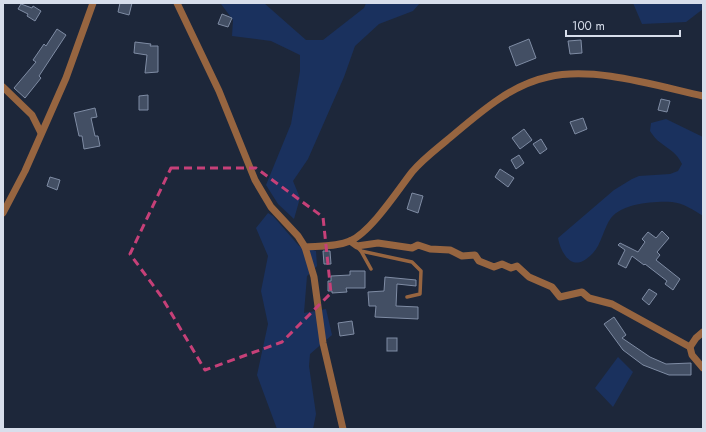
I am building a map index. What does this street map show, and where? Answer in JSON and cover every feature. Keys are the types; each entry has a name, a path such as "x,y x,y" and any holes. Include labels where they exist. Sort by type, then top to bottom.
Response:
{"street":[{"path":"3,213 19,183 66,78 93,3"},
{"path":"177,3 219,91 255,180 271,207 298,236 305,247 314,277 324,343 343,429"},
{"path":"356,246 362,233 373,222 413,171 428,156 501,98 531,82 548,76 565,74 591,74 617,77 703,96"},
{"path":"3,87 32,115 41,133"},
{"path":"305,247 356,246 378,243 412,248 418,245 430,249 450,250 462,256 475,255 479,261 494,267 502,264 511,268 517,266 529,277 552,287 560,297 582,292 589,298 612,304 690,346 692,355 703,368"},
{"path":"690,346 703,332"}],"lane":[{"path":"356,246 371,269"},
{"path":"356,246 412,262 421,271 420,294 407,297"}],"highlighted area":[{"path":"171,168 256,168 323,217 331,293 282,342 205,370 161,296 130,254"}],"shaded area":[{"path":"264,3 306,40 323,40 364,8 366,3 420,3 413,11 379,24 355,46 344,77 308,159 293,181 300,198 294,219 278,204 266,185 291,124 300,71 300,55 271,41 232,36 233,20 221,4"},
{"path":"633,3 703,3 703,9 686,22 642,24"},
{"path":"666,119 703,137 703,216 684,205 672,202 657,202 631,206 616,213 611,218 596,250 593,253 578,263 569,260 561,248 558,238 614,190 639,176 670,174 678,171 682,164 678,157 650,131 651,123"},
{"path":"268,213 273,216 299,246 316,251 317,266 307,276 304,313 326,309 332,335 310,354 309,366 316,414 313,429 277,429 257,375 268,324 261,291 268,256 256,228"},
{"path":"618,357 633,372 613,407 595,388"}],"building":[{"path":"120,3 132,3 129,15 118,12"},
{"path":"21,4 32,8 33,6 41,11 35,21 27,16 28,14 18,9"},
{"path":"222,14 232,18 228,27 218,24"},
{"path":"57,29 66,35 39,76 41,78 25,98 14,88 36,62 33,60 44,44 46,46"},
{"path":"529,39 536,58 516,66 509,47"},
{"path":"581,40 582,53 570,54 568,41"},
{"path":"135,42 151,44 150,46 158,46 158,72 145,73 147,55 134,53"},
{"path":"148,95 148,110 139,110 139,96"},
{"path":"661,99 670,101 667,112 658,110"},
{"path":"95,108 97,117 91,118 95,136 98,136 100,146 84,149 82,136 79,136 74,113"},
{"path":"583,118 587,129 575,134 570,122"},
{"path":"524,129 532,140 520,149 512,138"},
{"path":"541,139 547,149 540,154 533,144"},
{"path":"519,155 524,163 516,169 511,160"},
{"path":"500,169 514,178 508,187 495,177"},
{"path":"50,177 60,180 57,190 47,186"},
{"path":"412,193 423,196 418,213 407,209"},
{"path":"662,231 669,238 657,252 660,255 656,260 680,279 673,290 665,284 667,281 632,256 626,268 618,264 625,250 618,245 620,243 638,252 645,242 642,239 648,232 656,238"},
{"path":"323,251 330,251 331,264 324,264"},
{"path":"350,271 365,271 365,288 346,288 347,292 332,293 332,291 328,291 328,281 331,281 331,276 350,275"},
{"path":"385,277 416,280 416,286 397,284 396,306 418,307 418,319 375,317 376,306 369,306 368,292 384,291"},
{"path":"649,289 657,294 649,305 642,299"},
{"path":"614,317 626,335 622,338 650,357 666,364 691,363 691,375 669,375 643,365 623,350 604,324"},
{"path":"352,321 354,334 340,336 338,323"},
{"path":"387,338 397,338 397,351 387,351"}]}
